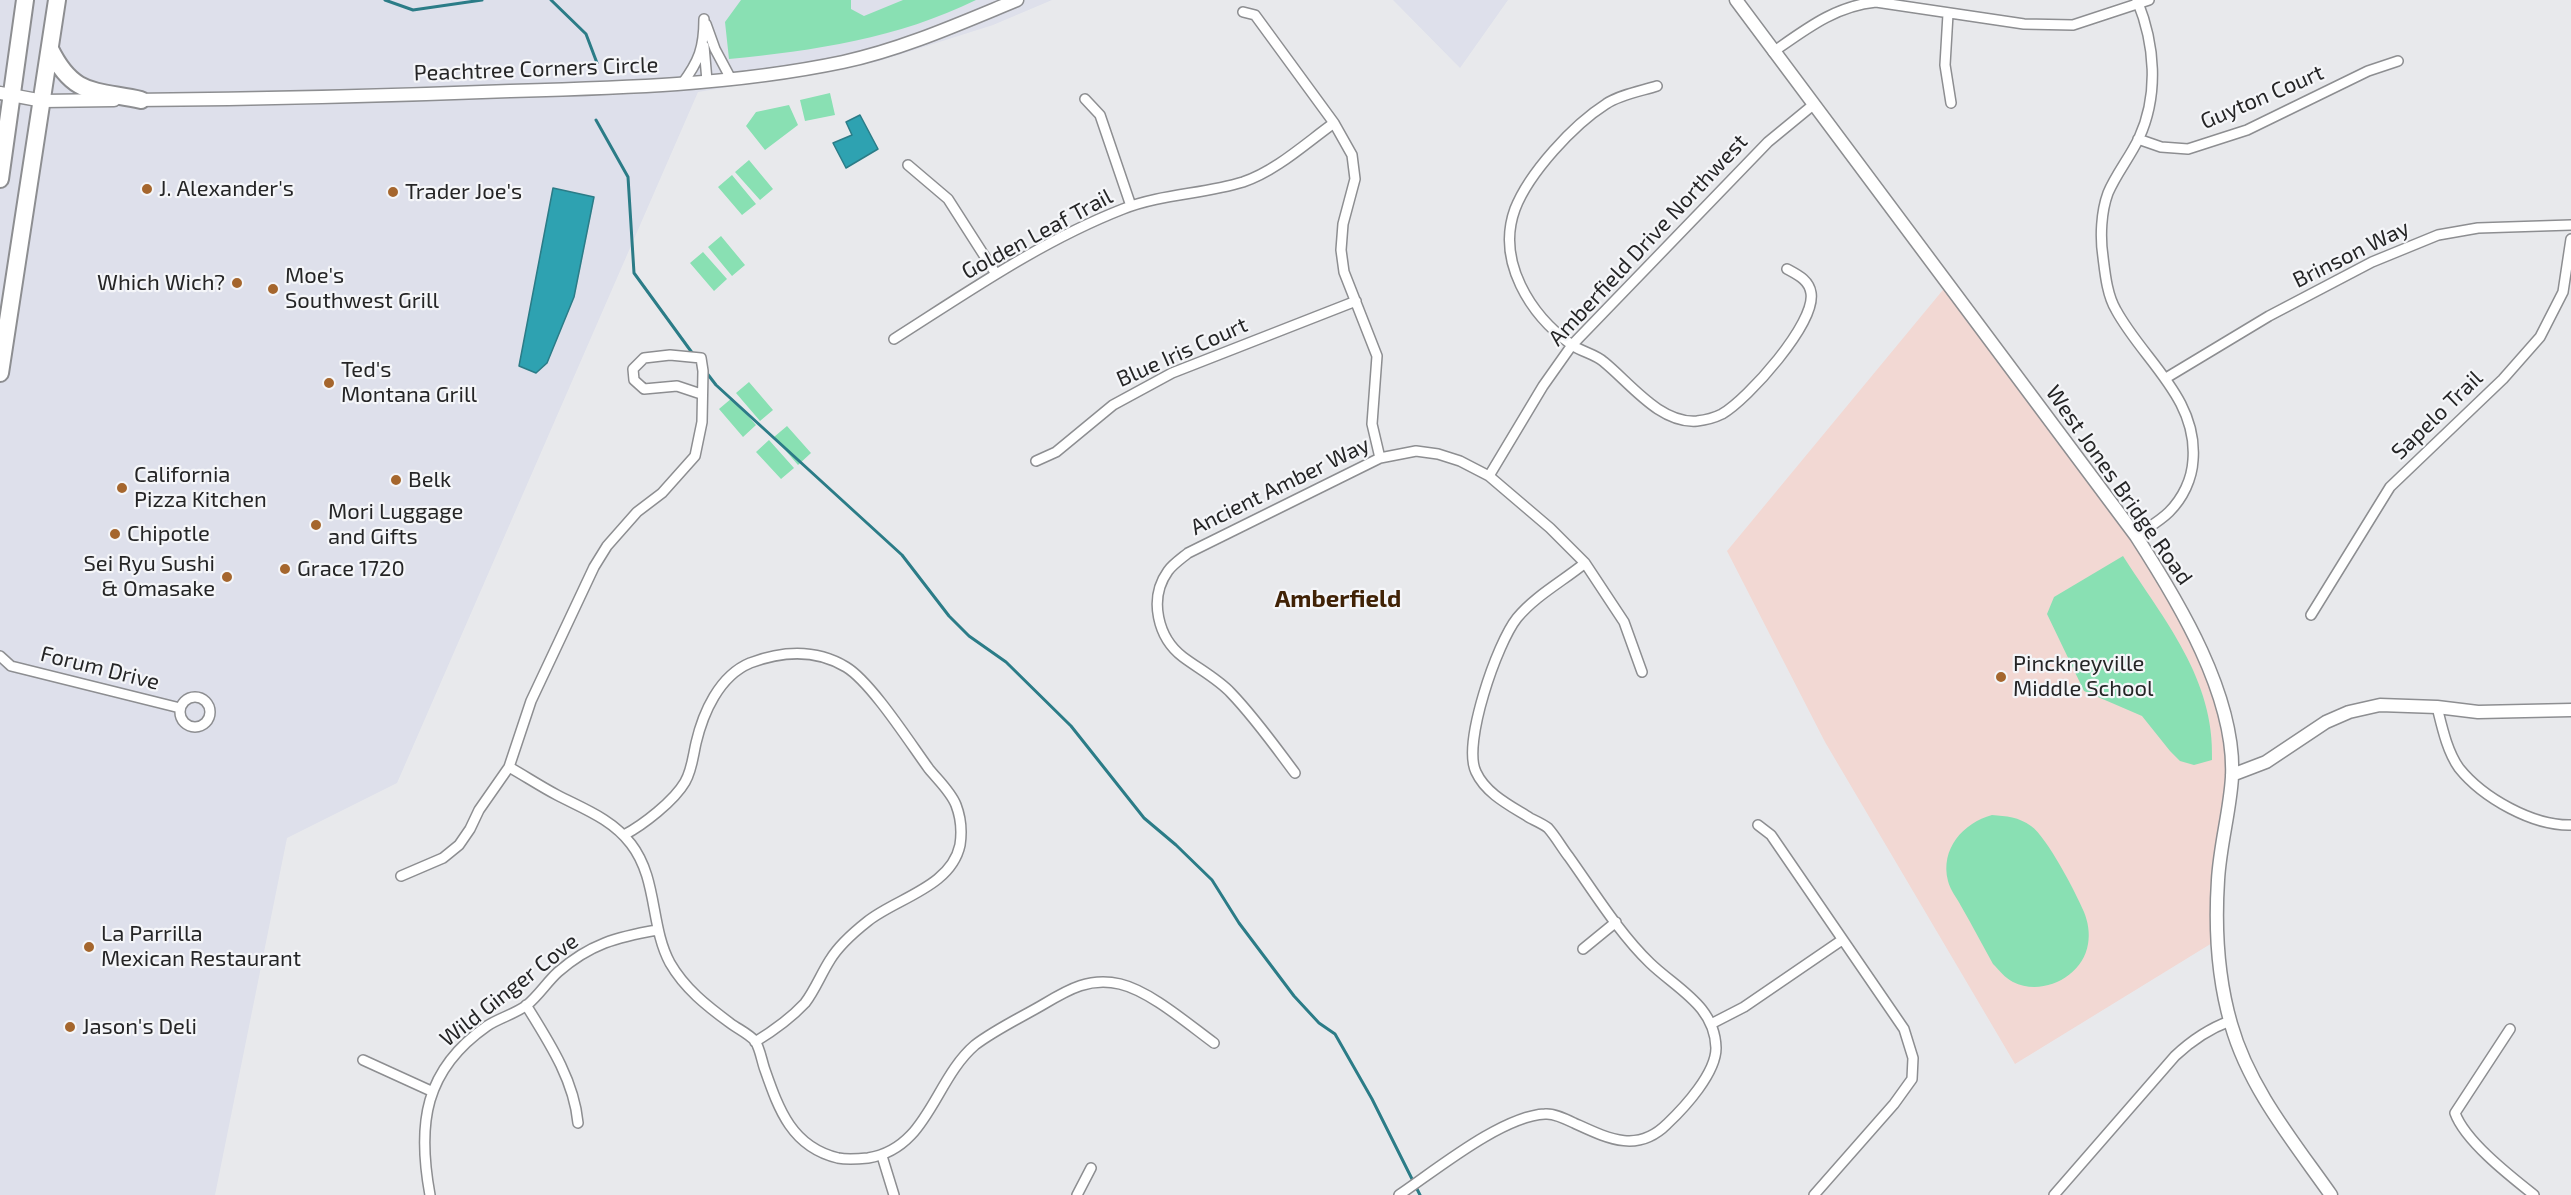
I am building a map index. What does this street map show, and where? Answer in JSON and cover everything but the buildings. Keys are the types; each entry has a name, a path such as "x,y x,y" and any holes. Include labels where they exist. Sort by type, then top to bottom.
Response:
{"highway":[{"path":"0,179 6,101 25,0"},
{"path":"0,373 57,0"},
{"path":"50,49 64,75 81,87 141,100"}],"street":[{"name":"Peachtree Corners Circle","path":"6,101 409,95 682,84 844,62 930,35 1017,0"},
{"name":"West Jones Bridge Road","path":"1736,0 2136,536 2169,587 2201,650 2221,704 2232,775 2218,879 2217,940 2230,1021 2239,1050 2266,1103 2331,1195"},
{"path":"1773,52 1830,14 1856,2 1904,5 1948,14 2024,24 2073,25 2149,0"},
{"path":"2136,536 2168,513 2185,491 2192,471 2195,441 2182,405 2166,378 2135,340 2115,309 2102,256 2102,225 2108,194 2139,139 2153,88 2150,46 2138,2"},
{"path":"1243,12 1255,15 1334,123 1352,155 1355,179 1343,224 1341,250 1344,273 1377,356 1372,424 1380,458"},
{"path":"1948,14 1945,65 1951,103"},
{"path":"707,81 704,19 715,49 731,79"},
{"path":"682,84 696,63 704,44"},
{"name":"Guyton Court","path":"2139,139 2161,147 2188,149 2247,130 2368,71 2398,61"},
{"path":"1657,86 1607,103 1575,130 1532,176 1509,226 1512,262 1523,291 1541,316 1572,345 1602,360 1654,406 1680,420 1711,419 1724,413 1748,393 1769,370 1797,333 1812,306 1811,291 1804,278 1787,269"},
{"path":"1084,99 1100,115 1131,206"},
{"name":"Amberfield Drive Northwest","path":"1489,476 1543,386 1572,345 1768,142 1813,105"},
{"name":"Golden Leaf Trail","path":"894,339 996,274 1064,237 1131,206 1242,182 1263,174 1334,123"},
{"path":"908,165 948,199 996,274"},
{"name":"Brinson Way","path":"2166,378 2269,316 2362,267 2438,235 2478,228 2571,225"},
{"name":"Sapelo Trail","path":"2311,615 2390,487 2503,379 2540,338 2563,292 2571,239"},
{"name":"Blue Iris Court","path":"1036,461 1056,452 1113,405 1172,373 1356,301"},
{"path":"401,876 443,858 459,845 509,767 531,701 594,567 607,546 637,512 662,493 695,456 701,430 703,371 701,358 670,356 644,358 633,369 634,380 644,388 677,386 701,394"},
{"name":"Ancient Amber Way","path":"1295,772 1230,691 1170,645 1162,633 1159,617 1157,601 1160,585 1168,570 1188,553 1380,458 1416,452 1438,454 1460,461 1489,476 1550,528 1585,563 1624,622 1642,672"},
{"path":"1399,1195 1487,1136 1522,1117 1548,1113 1614,1141 1628,1142 1658,1133 1698,1088 1715,1062 1716,1046 1711,1024 1700,1005 1649,962 1616,922 1547,827 1502,801 1487,788 1475,772 1471,752 1474,732 1502,643 1519,616 1585,563"},
{"path":"624,835 641,824 676,794 685,782 692,766 698,734 707,707 729,678 748,664 784,653 827,658 848,668 869,689 955,803 961,828 960,846 947,871 922,890 883,910 858,930 831,957 813,991 797,1011 755,1042"},
{"name":"Forum Drive","path":"0,656 11,666 180,708"},
{"name":"Forum Drive","path":"0,670 11,666"},
{"path":"2232,775 2266,762 2326,722 2349,712 2380,705 2437,707 2478,712 2571,710"},
{"path":"2437,707 2444,735 2459,767 2493,798 2534,819 2556,825 2571,825"},
{"path":"509,767 542,787 597,814 624,835 634,847 645,870 652,891 657,930 670,962 690,991 755,1042 779,1110 788,1126 801,1141 837,1158 855,1160 882,1156 901,1146 915,1134 941,1088 975,1046 1072,988 1090,982 1105,981 1124,985 1149,998 1214,1043"},
{"path":"1758,825 1771,835 1904,1029 1913,1058 1912,1079 1894,1104 1814,1195"},
{"path":"1583,949 1616,922"},
{"name":"Wild Ginger Cove","path":"430,1195 424,1144 426,1116 431,1091 447,1064 465,1044 487,1026 526,1005 558,972 583,952 603,942 623,936 657,930"},
{"path":"1711,1024 1744,1007 1842,940"},
{"path":"526,1005 568,1081 576,1105 578,1123"},
{"path":"2054,1195 2175,1056 2192,1041 2230,1021"},
{"path":"2510,1029 2455,1113 2460,1126 2508,1176 2534,1195"},
{"path":"363,1060 431,1091"},
{"path":"882,1156 894,1195"},
{"path":"1077,1195 1091,1168"}],"shaded area":[{"path":"0,0 1052,0 993,25 876,62 698,92 397,783 287,838 215,1195 0,1195"},
{"path":"1393,0 1508,0 1460,68"},
{"name":"Pinckneyville Middle School","path":"1947,285 2128,527 2201,650 2229,744 2217,940 2015,1064 1825,742 1727,551"}],"green space":[{"path":"741,0 851,0 851,9 864,16 903,0 976,0 917,24 855,41 792,52 729,59 725,22"},
{"path":"830,93 835,115 805,121 800,100"},
{"path":"789,105 798,125 765,150 746,126 756,112"},
{"path":"749,160 773,189 760,200 735,172"},
{"path":"732,175 756,204 742,215 718,187"},
{"path":"721,236 745,265 732,276 708,247"},
{"path":"703,252 727,279 714,291 690,263"},
{"path":"749,382 773,410 760,421 736,393"},
{"path":"732,398 756,425 743,437 719,409"},
{"path":"787,426 811,453 798,465 774,437"},
{"path":"769,440 794,468 781,479 756,452"},
{"path":"2123,556 2170,627 2196,677 2211,731 2212,760 2194,765 2180,761 2142,716 2084,691 2047,614 2054,597"},
{"path":"1992,815 2017,819 2038,832 2075,892 2085,916 2089,936 2085,955 2078,966 2060,981 2037,987 2025,986 2013,982 2002,974 1993,964 1949,884 1946,869 1947,858 1956,839 1972,824"}],"water":[{"path":"860,115 878,149 846,168 833,143 852,135 846,122"},
{"path":"553,188 594,197 574,297 547,363 536,373 519,366"}],"waterway":[{"path":"385,0 413,10 482,0"},
{"path":"551,0 586,34 597,63"},
{"path":"596,120 628,177 634,273 693,354"},
{"path":"706,372 716,385 902,555 949,616 969,636 1006,662 1071,726 1144,818 1212,880 1239,923 1294,996 1319,1023 1335,1034 1372,1099 1420,1195"}],"place":[{"name":"J. Alexander's","path":"147,189"},
{"name":"Trader Joe's","path":"393,192"},
{"name":"Which Wich?","path":"237,283"},
{"name":"Moe's Southwest Grill","path":"273,289"},
{"name":"Ted's Montana Grill","path":"329,383"},
{"name":"Belk","path":"396,480"},
{"name":"California Pizza Kitchen","path":"122,488"},
{"name":"Mori Luggage and Gifts","path":"316,525"},
{"name":"Chipotle","path":"115,534"},
{"name":"Grace 1720","path":"285,569"},
{"name":"Sei Ryu Sushi & Omasake","path":"227,577"},
{"name":"Pinckneyville Middle School","path":"2001,677"},
{"name":"La Parrilla Mexican Restaurant","path":"89,947"},
{"name":"Jason's Deli","path":"70,1027"}],"district":[{"name":"Amberfield","path":"1338,599"}]}
